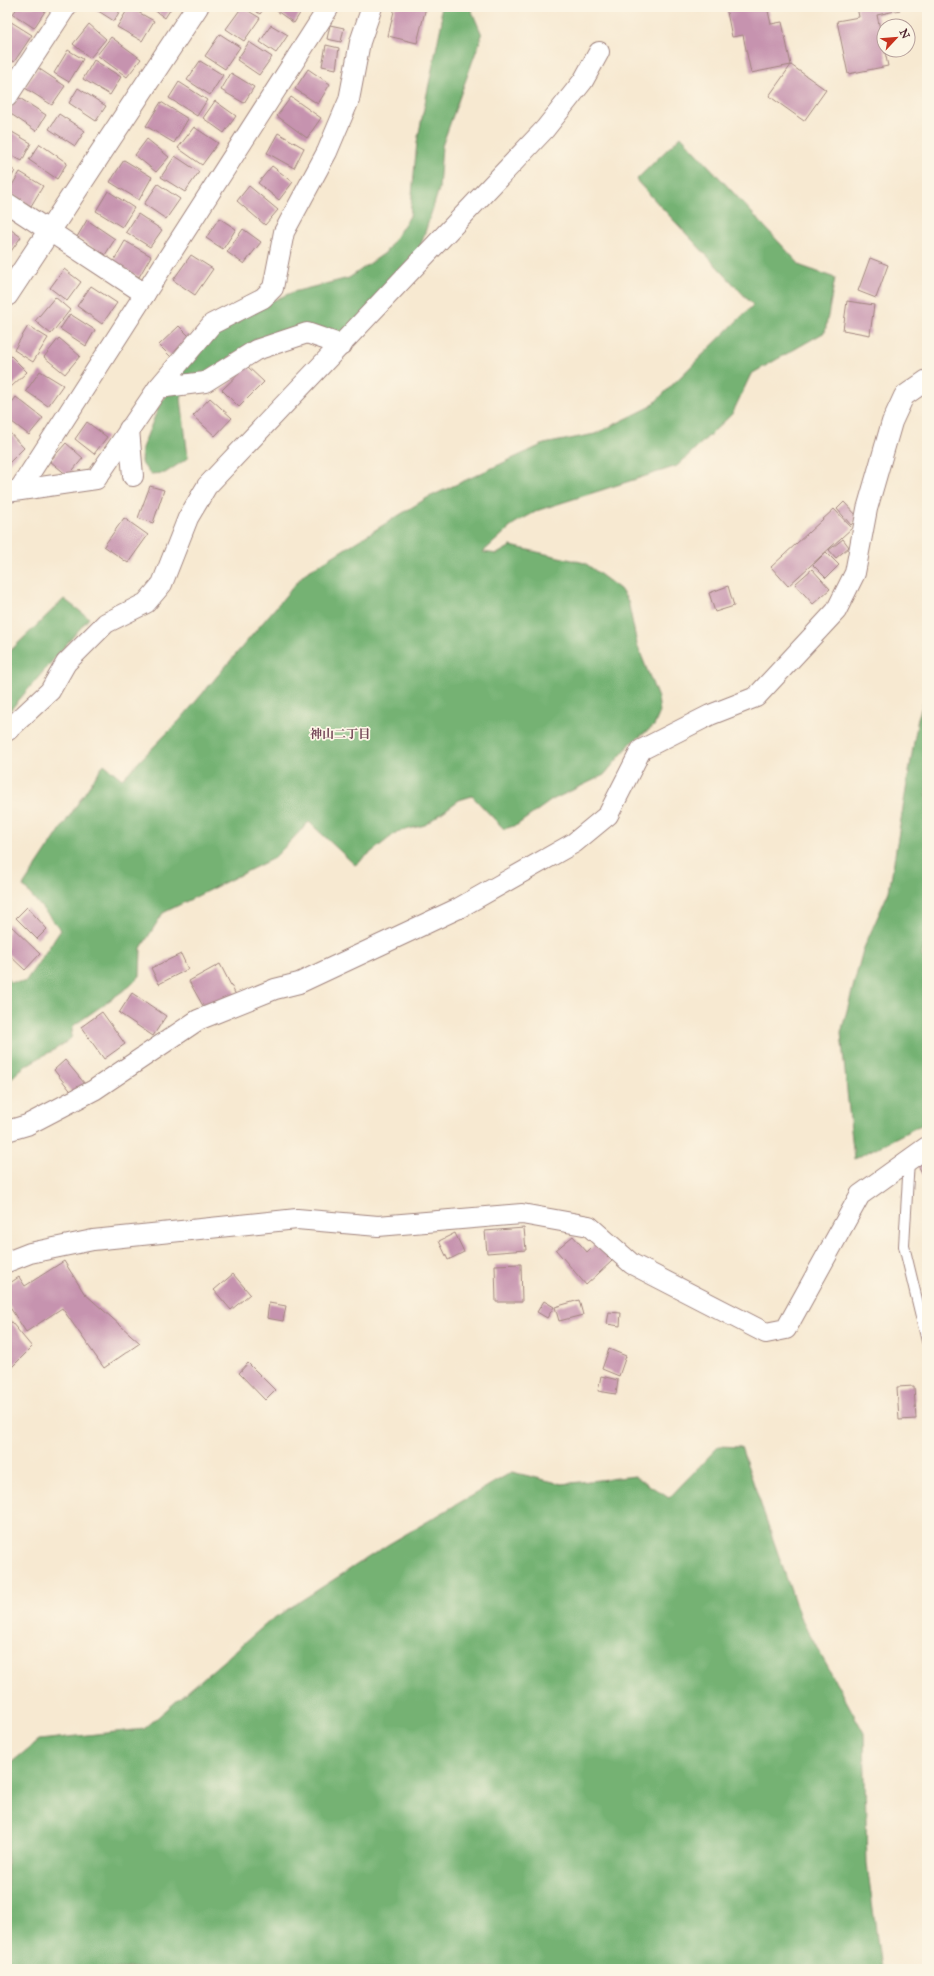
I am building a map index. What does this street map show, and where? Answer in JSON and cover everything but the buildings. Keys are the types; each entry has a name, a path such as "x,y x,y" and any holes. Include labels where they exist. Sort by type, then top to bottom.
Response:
{"street":[{"path":"10,84 66,7"},
{"path":"7,295 197,7"},
{"path":"13,491 145,294 329,7"},
{"path":"13,491 96,479 158,388 212,324 263,298 273,288 284,232 327,152 349,100 360,42 372,7"},
{"path":"7,731 50,691 66,663 106,624 146,603 162,584 188,518 207,486 545,130 583,81 599,52"},
{"path":"7,203 145,294"},
{"path":"158,388 205,382 256,350 307,333 342,345"},
{"path":"7,1131 27,1125 94,1090 198,1020 275,989 299,983 459,908 574,843 608,815 641,750 710,715 756,697 836,611 855,573 867,509 892,422 904,396 927,380"},
{"path":"129,429 133,476"},
{"path":"7,1262 30,1253 93,1240 297,1219 378,1226 522,1214 589,1226 632,1264 766,1333 786,1329 860,1195 927,1147"}],"lane":[{"path":"909,1160 904,1246 927,1341"}],"green space":[{"path":"440,7 468,7 471,9 482,35 442,146 439,189 417,257 343,334 313,329 256,339 188,387 181,398 188,458 165,473 150,474 141,462 142,448 159,406 183,368 228,320 293,292 349,278 385,253 410,216 417,142 442,21"},
{"path":"681,136 801,266 835,278 825,332 751,374 732,414 677,466 539,510 515,523 483,552 497,554 511,546 585,563 620,589 628,601 637,644 658,698 660,712 654,726 631,743 604,775 552,800 517,825 504,829 472,796 459,800 425,825 397,832 355,865 309,822 274,858 163,913 141,948 140,976 130,986 73,1026 71,1038 20,1070 7,1086 7,978 11,982 25,982 61,930 23,886 104,764 122,779 180,720 304,574 427,498 544,444 595,434 650,407 753,305 636,180"},
{"path":"64,599 89,618 7,714 7,654"},
{"path":"927,692 927,931 922,956 927,962 927,1122 854,1159 841,1033 863,950 889,891 918,718"},
{"path":"719,1446 741,1447 800,1617 864,1733 867,1864 881,1969 7,1969 7,1766 39,1740 144,1729 271,1620 389,1544 512,1472 562,1484 635,1476 669,1498"}],"district":[{"name":"神山二丁目","path":"340,734"}]}
